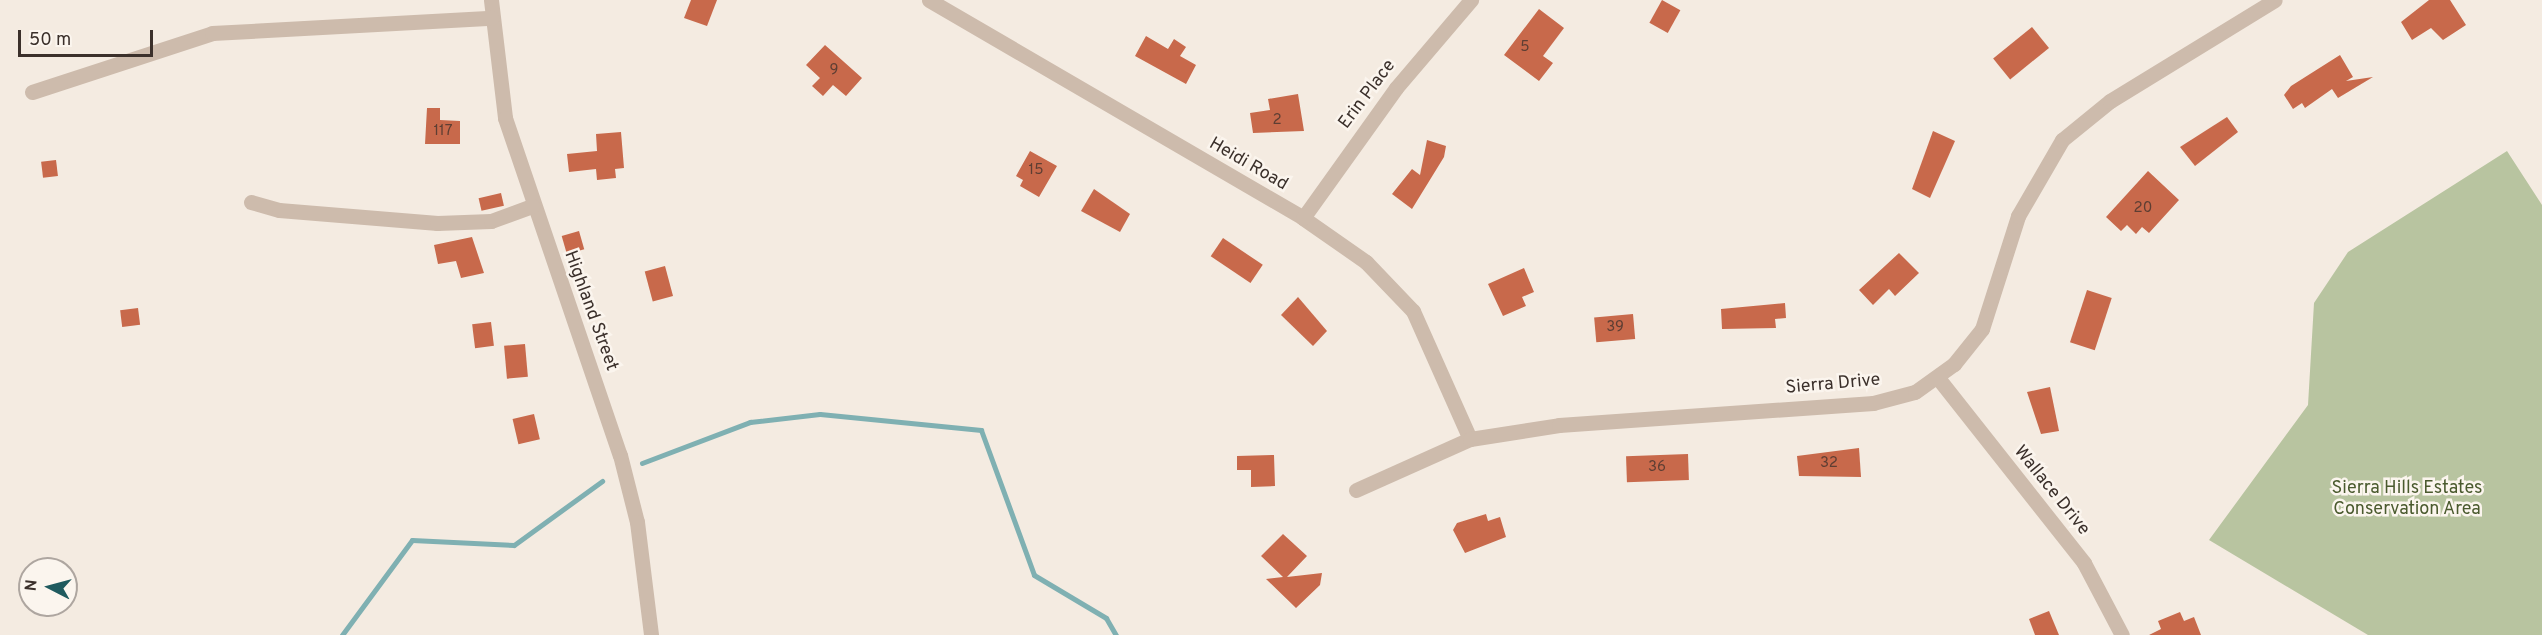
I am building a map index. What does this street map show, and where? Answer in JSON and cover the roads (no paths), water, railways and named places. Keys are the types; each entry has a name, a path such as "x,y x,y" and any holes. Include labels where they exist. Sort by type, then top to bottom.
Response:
{"street":[{"name":"Highland Street","path":"491,0 505,118 532,206 620,455 638,522 651,635"},
{"name":"Heidi Road","path":"929,0 1303,218 1379,273 1413,311 1470,440"},
{"name":"Erin Place","path":"1303,218 1396,88 1471,0"},
{"name":"Sierra Drive","path":"1356,490 1470,440 1559,425 1873,403 1915,392 1938,378 1992,309 2018,216 2062,140 2110,101 2275,0"},
{"path":"32,92 213,33 492,18"},
{"path":"251,202 279,210 437,223 491,220 532,206"},
{"name":"Wallace Drive","path":"1938,378 2084,563 2122,635"}],"waterway":[{"path":"642,463 750,422 820,414 981,430 1034,575 1106,618 1116,635"},
{"path":"342,635 412,540 514,545 602,481"}],"park label":[{"name":"Sierra Hills Estates Conservation Area","path":"2407,500"}]}
